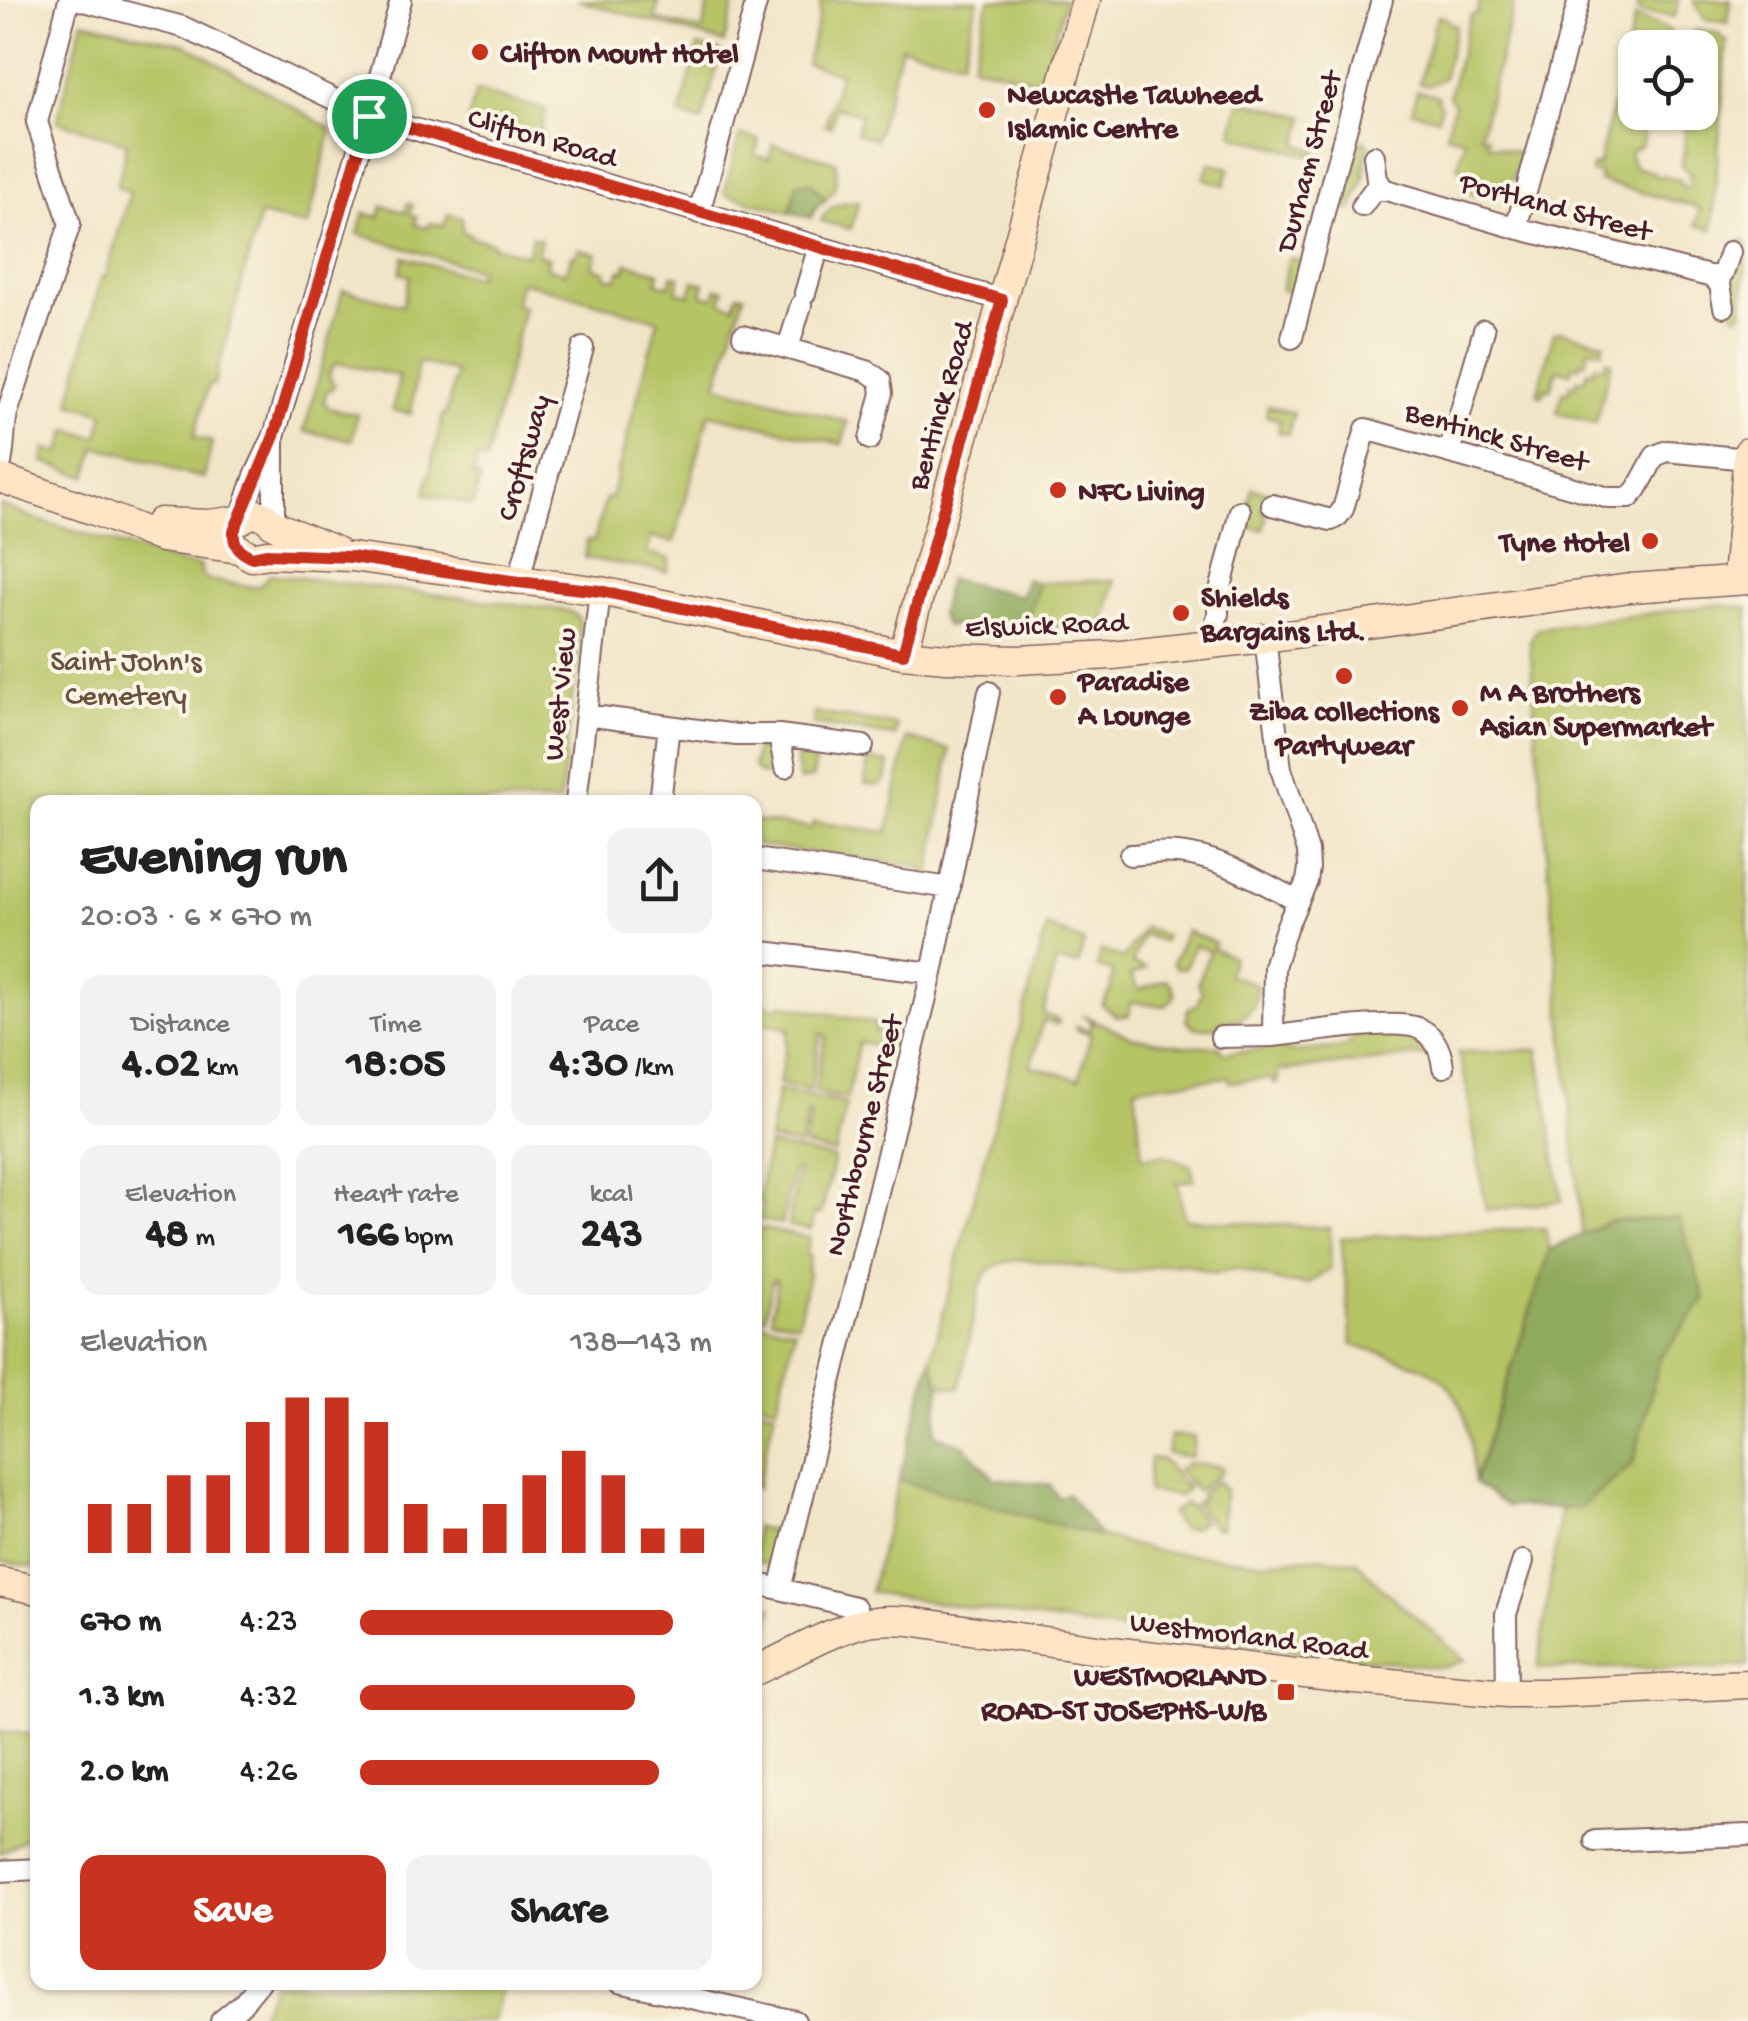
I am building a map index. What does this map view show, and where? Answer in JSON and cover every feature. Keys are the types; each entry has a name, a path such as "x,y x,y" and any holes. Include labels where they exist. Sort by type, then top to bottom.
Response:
{"main road":[{"name":"Bentinck Road","path":"903,654 1086,0"},
{"path":"1742,579 1748,456"},
{"name":"Elswick Road","path":"1,466 161,538 253,552 351,557 600,591 903,654 946,658 1018,660 1209,646 1630,588 1742,579"},
{"name":"Elswick Road","path":"95,511 164,523 208,524 258,514 351,557"},
{"path":"240,520 234,531 235,544 253,552 272,549 277,538 274,524"},
{"path":"0,1582 30,1588"},
{"name":"Westmorland Road","path":"762,1668 822,1639 881,1620 1355,1680 1507,1692 1748,1684"}],"street":[{"path":"1,466 7,413 70,224 37,122 69,0"},
{"name":"Clifton Road","path":"80,0 183,27 369,116 1002,300"},
{"path":"240,520 274,436 401,0"},
{"path":"700,213 757,0"},
{"name":"Durham Street","path":"1292,338 1382,0"},
{"path":"1516,228 1579,0"},
{"path":"1362,206 1373,191 1383,189 1377,179 1374,156"},
{"name":"Portland Street","path":"1383,189 1516,228 1713,277"},
{"path":"788,348 819,246"},
{"path":"1724,306 1720,285 1713,277 1723,273 1730,252"},
{"path":"1450,453 1484,330"},
{"path":"743,336 867,371 880,380 882,394 870,439"},
{"name":"Croftsway","path":"518,582 583,348"},
{"name":"Bentinck Street","path":"1272,505 1331,520 1338,516 1366,429 1609,498 1630,498 1655,456 1667,451 1748,456"},
{"path":"274,436 274,524"},
{"path":"1209,646 1240,511"},
{"name":"West View","path":"577,795 600,591"},
{"path":"1266,638 1282,769 1308,852 1309,868 1274,968 1274,1036"},
{"name":"Northbourne Street","path":"780,1589 932,973 989,692"},
{"path":"586,715 736,735 779,735 863,746"},
{"path":"661,795 669,726"},
{"path":"779,735 785,767"},
{"path":"1130,855 1176,852 1202,857 1298,901"},
{"path":"762,860 950,888"},
{"path":"762,952 932,973"},
{"path":"1221,1037 1399,1024 1420,1028 1434,1039 1444,1066"},
{"path":"1507,1692 1506,1614 1523,1562"},
{"path":"762,1584 855,1607 862,1623"},
{"path":"1594,1841 1748,1835"},
{"path":"0,1872 30,1870"},
{"path":"221,2021 253,1990"},
{"path":"654,1990 794,2021"}],"green space":[{"path":"577,0 659,0 655,19 702,31 710,0 735,0 724,43"},
{"path":"821,0 978,0 962,61 901,46 876,139 856,133 861,114 836,107 831,126 825,125 840,73 806,63"},
{"path":"989,0 1065,0 1042,82 972,64"},
{"path":"1480,0 1515,0 1480,135 1488,137 1487,144 1520,153 1513,179 1480,196 1464,191 1468,171 1457,168 1465,139 1446,134 1454,104 1449,96 1470,16 1477,13"},
{"path":"1640,0 1678,0 1675,15 1638,11"},
{"path":"1693,0 1731,0 1727,23 1705,19"},
{"path":"1437,16 1456,25 1443,78 1430,85 1419,83"},
{"path":"1635,17 1669,30 1632,30"},
{"path":"83,21 187,45 331,129 308,226 260,215 214,385 209,384 194,437 212,442 204,478 96,447 87,477 43,462 45,449 61,453 67,430 98,437 104,413 70,403 101,278 106,276 130,192 117,187 127,143 57,121"},
{"path":"1719,33 1727,41 1712,230 1696,225 1700,208 1599,181 1600,174 1591,172 1592,165 1598,166 1618,85 1618,130 1642,130 1644,137 1641,146 1631,151 1635,167 1653,172 1657,178 1663,175 1678,179 1685,188 1691,185 1690,174 1682,165 1683,154 1687,153 1686,130 1718,130"},
{"path":"698,46 721,52 702,122 680,115"},
{"path":"1417,90 1438,96 1438,118 1412,111"},
{"path":"476,91 546,110 538,139 468,120"},
{"path":"1241,100 1305,117 1298,145 1317,150 1315,157 1236,136 1232,131"},
{"path":"740,135 759,140 755,155 769,159 773,144 836,162 833,191 811,218 724,194"},
{"path":"1361,140 1370,148 1363,182 1354,207 1349,210 1343,208"},
{"path":"1209,163 1229,168 1225,185 1204,179"},
{"path":"811,183 826,200 815,207 811,218 790,212 797,184"},
{"path":"859,201 851,229 821,221 837,205"},
{"path":"408,203 413,205 410,215 417,217 415,225 444,226 448,214 462,218 462,231 470,237 527,255 532,237 541,239 537,254 549,258 546,267 566,273 578,249 597,254 593,268 606,271 606,277 617,279 627,263 659,272 657,283 669,286 672,275 680,277 677,292 690,295 694,281 704,284 702,295 714,298 717,288 724,290 721,302 734,306 738,294 744,295 717,385 848,422 842,444 709,414 674,542 651,537 647,553 670,559 667,572 585,558 587,540 594,541 606,498 611,498 658,320 521,281 515,304 524,307 486,461 477,459 473,475 480,478 474,505 425,494 456,372 418,362 411,414 393,410 399,376 338,363 331,368 329,377 334,384 324,401 328,408 357,414 352,440 304,431 343,290 403,305 410,276 400,273 404,257 477,278 479,270 358,234 364,213 379,217 383,206 405,212"},
{"path":"1743,240 1747,245 1742,313 1737,316 1732,311 1738,244"},
{"path":"1289,258 1303,261 1295,293 1281,290"},
{"path":"1561,331 1604,343 1602,351 1589,348 1585,363 1573,365 1571,373 1557,369 1551,390 1545,388 1543,396 1537,394 1554,333"},
{"path":"1606,360 1612,362 1595,423 1557,413 1563,391 1568,392 1570,384 1576,386 1578,379 1584,381 1587,370 1593,371 1595,365 1604,367"},
{"path":"1268,406 1294,413 1288,434 1278,432 1280,420 1266,416"},
{"path":"1252,488 1267,492 1263,530 1247,526"},
{"name":"Saint John's Cemetery","path":"0,505 41,521 201,566 201,574 207,580 256,587 270,574 569,611 579,618 580,629 561,795 30,795 30,1567 0,1561"},
{"path":"948,579 1021,596 1026,579 1039,583 1025,629 946,626 940,616"},
{"path":"1115,580 1104,624 1025,629 1039,583"},
{"path":"1715,605 1748,608 1748,1665 1538,1668 1589,1309 1530,642 1538,628"},
{"path":"814,713 896,725 895,736 813,724"},
{"path":"907,738 950,750 930,876 922,875 922,867 762,846 762,822 812,828 814,822 888,832"},
{"path":"756,747 770,759 776,776 760,774 753,766"},
{"path":"816,747 813,777 800,781 797,758 802,751"},
{"path":"868,760 889,763 887,778 878,786 865,784"},
{"path":"1047,926 1084,942 1078,965 1056,961 1043,1014 1059,1020 1058,1024 1043,1021 1031,1066 1079,1079 1091,1034 1077,1030 1076,1026 1089,1030 1092,1022 1082,1015 1131,1037 1182,1046 1221,1046 1222,1053 1345,1047 1359,1034 1412,1031 1428,1047 1429,1055 1278,1071 1278,1083 1273,1083 1272,1078 1230,1082 1229,1077 1135,1087 1142,1157 1165,1155 1191,1165 1194,1180 1177,1183 1185,1219 1330,1228 1331,1269 1307,1284 1285,1283 1236,1268 1216,1273 1185,1264 1117,1272 1023,1259 1002,1263 988,1271 979,1286 960,1388 940,1385 931,1359"},
{"path":"1144,927 1165,936 1163,942 1143,934 1132,963 1146,968 1131,976 1139,990 1166,980 1175,996 1166,1006 1131,1002 1129,1016 1117,1016 1102,1005 1110,992 1113,971 1097,968 1101,950 1123,959"},
{"path":"1186,931 1215,943 1213,949 1233,957 1228,975 1256,984 1253,1008 1243,1017 1219,1022 1218,1028 1196,1028 1186,1021 1188,1009 1197,1005 1202,992 1198,983 1210,951 1194,945 1185,968 1176,968 1173,963"},
{"path":"762,1003 778,1009 780,1004 875,1023 874,1031 897,1032 894,1049 859,1042 847,1099 815,1092 826,1036 821,1034 810,1091 779,1084 789,1029 762,1023"},
{"path":"1538,1050 1562,1201 1486,1210 1458,1052"},
{"path":"778,1090 846,1104 835,1153 804,1146 811,1114 808,1112 800,1146 769,1140"},
{"path":"768,1145 834,1158 821,1214 815,1213 811,1230 788,1226 798,1171 793,1170 782,1224 762,1221 762,1179"},
{"path":"1679,1218 1705,1299 1660,1358 1633,1464 1579,1509 1507,1506 1474,1483 1550,1250 1610,1221"},
{"path":"1545,1228 1550,1250 1474,1483 1466,1419 1442,1379 1400,1359 1352,1344 1341,1238"},
{"path":"762,1229 810,1238 806,1255 810,1256 809,1273 798,1323 771,1318 777,1280 772,1280 765,1317"},
{"path":"762,1322 795,1329 777,1406 762,1403"},
{"path":"931,1359 940,1385 935,1434 965,1446 994,1478 1050,1485 1058,1498 1067,1493 1101,1537 899,1480"},
{"path":"762,1408 775,1411 762,1467"},
{"path":"1170,1435 1194,1437 1192,1457 1167,1454"},
{"path":"1150,1458 1161,1459 1187,1488 1180,1496 1147,1492"},
{"path":"1188,1463 1222,1467 1221,1473 1197,1491 1177,1470"},
{"path":"899,1480 1154,1551 1265,1562 1321,1557 1357,1562 1465,1660 1433,1667 1079,1625 870,1592"},
{"path":"1217,1481 1225,1490 1221,1528 1214,1527 1195,1504 1202,1498 1200,1494"},
{"path":"1185,1503 1203,1521 1192,1529 1181,1528 1170,1514"},
{"path":"762,1529 776,1532 768,1564 762,1563"},
{"path":"762,1605 773,1607 767,1635 762,1637"},
{"path":"0,1731 30,1734 30,1836 0,1853"},
{"path":"271,1990 500,1990 493,2021 257,2021"}],"place":[{"name":"Clifton Mount Hotel","path":"480,52"},
{"name":"Newcastle Tawheed Islamic Centre","path":"987,110"},
{"name":"NFC Living","path":"1058,490"},
{"name":"Tyne Hotel","path":"1650,541"},
{"name":"Shields Bargains Ltd.","path":"1181,613"},
{"name":"Ziba collections Partywear","path":"1344,676"},
{"name":"Paradise A Lounge","path":"1058,697"},
{"name":"M A Brothers Asian Supermarket","path":"1460,708"},
{"name":"WESTMORLAND ROAD-ST JOSEPHS-W/B","path":"1286,1692"}],"route":[{"path":"369,116 1002,300 903,654 600,591 351,557 252,557 239,549 234,531 274,436 369,116"}]}
